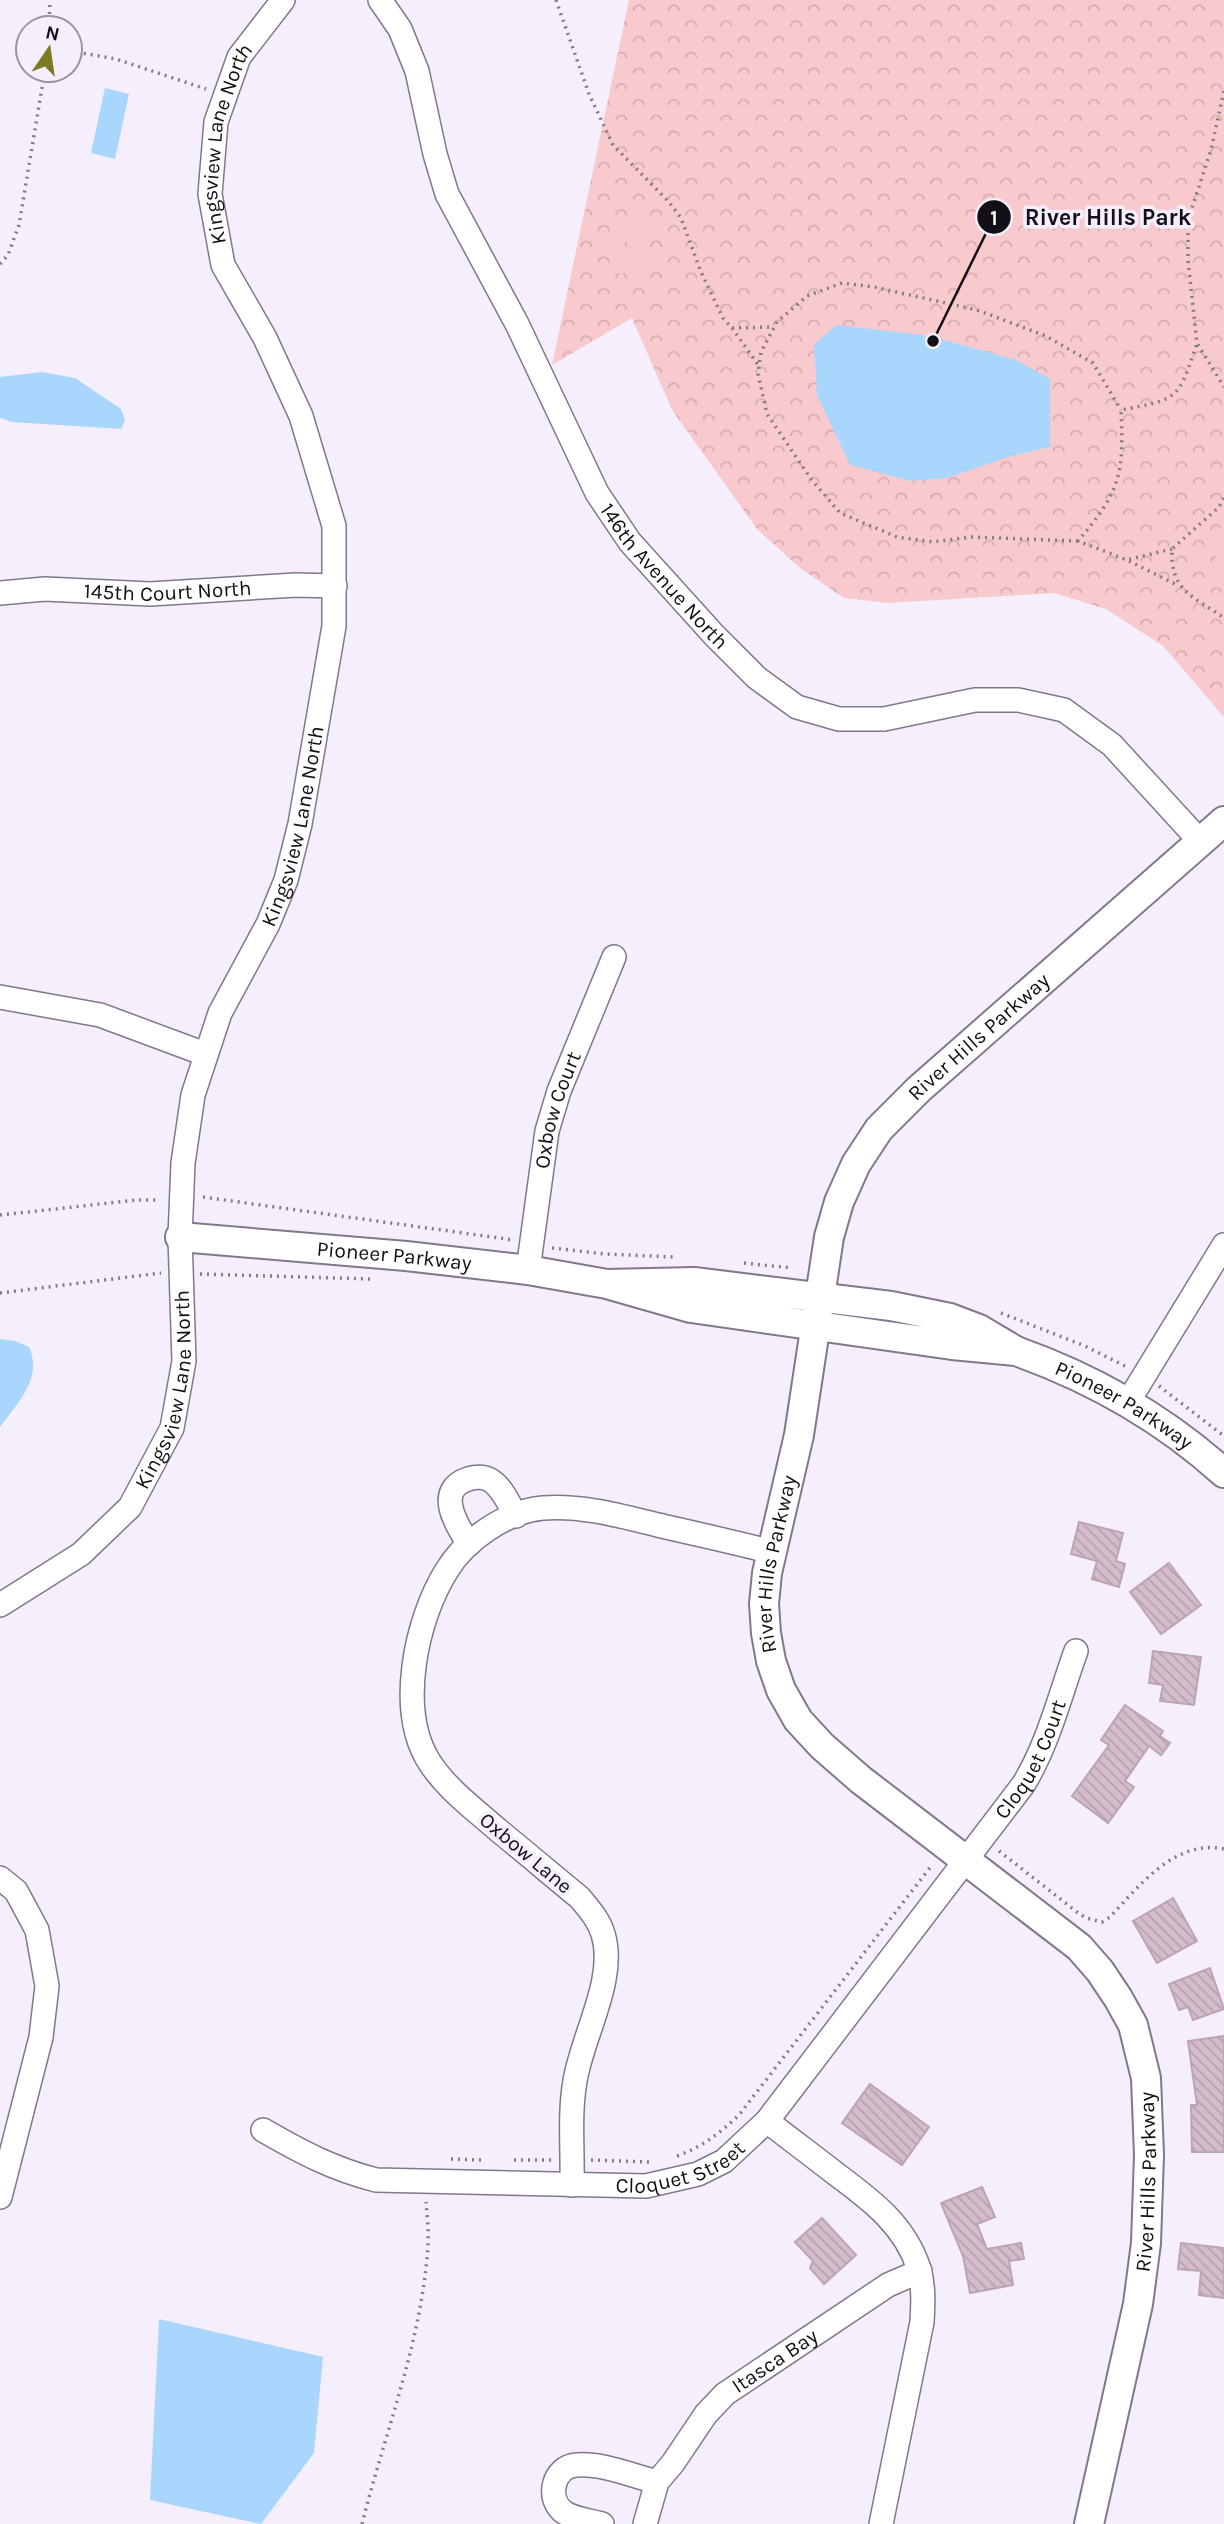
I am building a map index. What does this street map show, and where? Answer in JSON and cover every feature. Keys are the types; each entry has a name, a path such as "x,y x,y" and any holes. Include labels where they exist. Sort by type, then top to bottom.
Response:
{"street":[{"name":"Kingsview Lane North","path":"0,1605 81,1554 130,1507 172,1428 184,1361 180,1237 183,1163 192,1095 220,1013 268,924 286,880 300,824 334,626 334,526 301,416 265,338 223,265 210,194 216,122 239,57 283,0"},
{"name":"146th Avenue North","path":"380,0 400,29 417,71 435,155 447,194 517,324 597,493 630,542 714,635 757,678 797,707 839,719 884,719 975,700 1018,700 1063,710 1112,745 1199,840"},
{"name":"145th Court North","path":"0,593 45,589 150,594 296,585 335,586"},
{"name":"River Hills Parkway","path":"1089,2524 1144,2269 1149,2155 1146,2078 1133,2025 1100,1971 1079,1947 861,1780 822,1746 798,1720 781,1690 771,1661 764,1604 772,1552 799,1435 829,1237 839,1202 856,1164 879,1129 919,1089 1199,840 1224,821"},
{"name":"Oxbow Court","path":"528,1270 547,1131 559,1091 614,957"},
{"path":"0,997 100,1015 205,1054"},
{"name":"Pioneer Parkway","path":"180,1237 406,1256 528,1270 607,1284 691,1308 952,1345 1016,1351"},
{"path":"1128,1402 1224,1245"},
{"name":"Pioneer Parkway","path":"607,1284 694,1282 821,1296 950,1318 979,1329 1016,1351 1055,1365 1128,1402 1187,1443 1224,1473"},
{"path":"469,1544 453,1519 450,1504 454,1490 463,1481 477,1477 490,1480 500,1490 516,1516"},
{"name":"Oxbow Lane","path":"572,2185 574,2084 606,1969 607,1951 603,1932 580,1898 472,1808 428,1760 414,1721 411,1697 413,1667 432,1597 448,1568 469,1544 492,1527 541,1508 603,1512 772,1552"},
{"name":"Cloquet Court","path":"966,1858 1032,1771 1076,1651"},
{"name":"Cloquet Street","path":"263,2130 312,2158 345,2172 376,2179 646,2186 698,2174 724,2161 768,2121 966,1858"},
{"path":"0,1878 16,1891 37,1930 47,1986 41,2037 0,2197"},
{"path":"768,2121 891,2219 908,2241 920,2271 922,2322 881,2524"},
{"name":"Itasca Bay","path":"645,2524 657,2482 706,2414 725,2395 888,2285 920,2271"},
{"path":"602,2524 565,2513 555,2501 553,2485 561,2471 575,2464 657,2482"}],"path":[{"path":"556,0 589,94 612,145 669,202 681,218 723,318 759,366"},
{"path":"84,53 116,59 225,96"},
{"path":"0,264 8,255 19,225 43,84"},
{"path":"1121,410 1163,402 1176,393 1187,373 1197,343 1188,260 1189,217 1211,150 1224,91"},
{"path":"1078,541 1103,511 1116,486 1123,454 1121,410 1093,363 1046,336 977,310 874,287 842,283 807,296 775,327 761,352 758,374 767,414 811,479 840,513 897,537 933,542 971,537 1078,541 1127,560 1180,586"},
{"path":"732,328 775,327"},
{"path":"1197,343 1224,387"},
{"path":"1127,560 1172,549 1219,507 1224,498"},
{"path":"1172,549 1174,576 1180,586 1224,618"},
{"path":"994,1847 1077,1912 1086,1918 1102,1922 1153,1873 1185,1851 1198,1847 1224,1849"},
{"path":"672,2157 693,2150 716,2136 739,2115 937,1858"},
{"path":"450,2159 486,2160"},
{"path":"508,2160 556,2159"},
{"path":"587,2160 651,2162"},
{"path":"362,2524 402,2384 422,2295 428,2244 426,2196"}],"green space":[{"path":"629,0 1224,0 1224,717 1163,646 1106,609 1054,593 888,603 844,598 800,568 757,529 672,410 632,318 552,365"},
{"path":"640,218 647,233 611,249 604,235"},
{"path":"649,244 655,259 620,275 613,260"},
{"path":"1224,524 1224,565 1204,545"}],"water":[{"path":"105,88 129,94 115,159 91,153"},
{"path":"837,325 930,336 1016,360 1050,379 1050,447 1011,456 947,478 910,481 850,465 817,395 814,344"},
{"path":"42,372 75,378 121,409 125,420 121,429 12,422 0,418 0,377"},
{"path":"0,1339 29,1347 33,1369 27,1389 0,1427"},
{"path":"159,2319 323,2357 314,2453 261,2524 150,2500"}],"building":[{"path":"1079,1522 1123,1533 1116,1561 1125,1564 1119,1587 1092,1579 1097,1561 1071,1554"},
{"path":"1169,1563 1201,1605 1161,1634 1130,1592"},
{"path":"1153,1651 1201,1657 1194,1705 1160,1701 1163,1685 1149,1683"},
{"path":"1125,1705 1163,1731 1160,1736 1170,1743 1161,1755 1149,1746 1125,1781 1134,1787 1108,1823 1072,1796 1109,1745 1101,1740"},
{"path":"1173,1898 1197,1941 1157,1963 1133,1921"},
{"path":"1210,1968 1224,2009 1193,2020 1188,2007 1179,2010 1169,1984"},
{"path":"1224,2036 1224,2152 1192,2152 1191,2105 1197,2105 1188,2041"},
{"path":"870,2084 929,2127 902,2165 842,2123"},
{"path":"982,2187 995,2217 977,2224 987,2249 1021,2243 1024,2259 1009,2261 1013,2285 970,2293 963,2256 941,2203"},
{"path":"822,2218 856,2255 824,2284 810,2268 813,2261 795,2242"},
{"path":"1181,2243 1224,2248 1224,2298 1199,2295 1201,2271 1178,2269"}],"place":[{"name":"River Hills Park","path":"933,341"}]}
